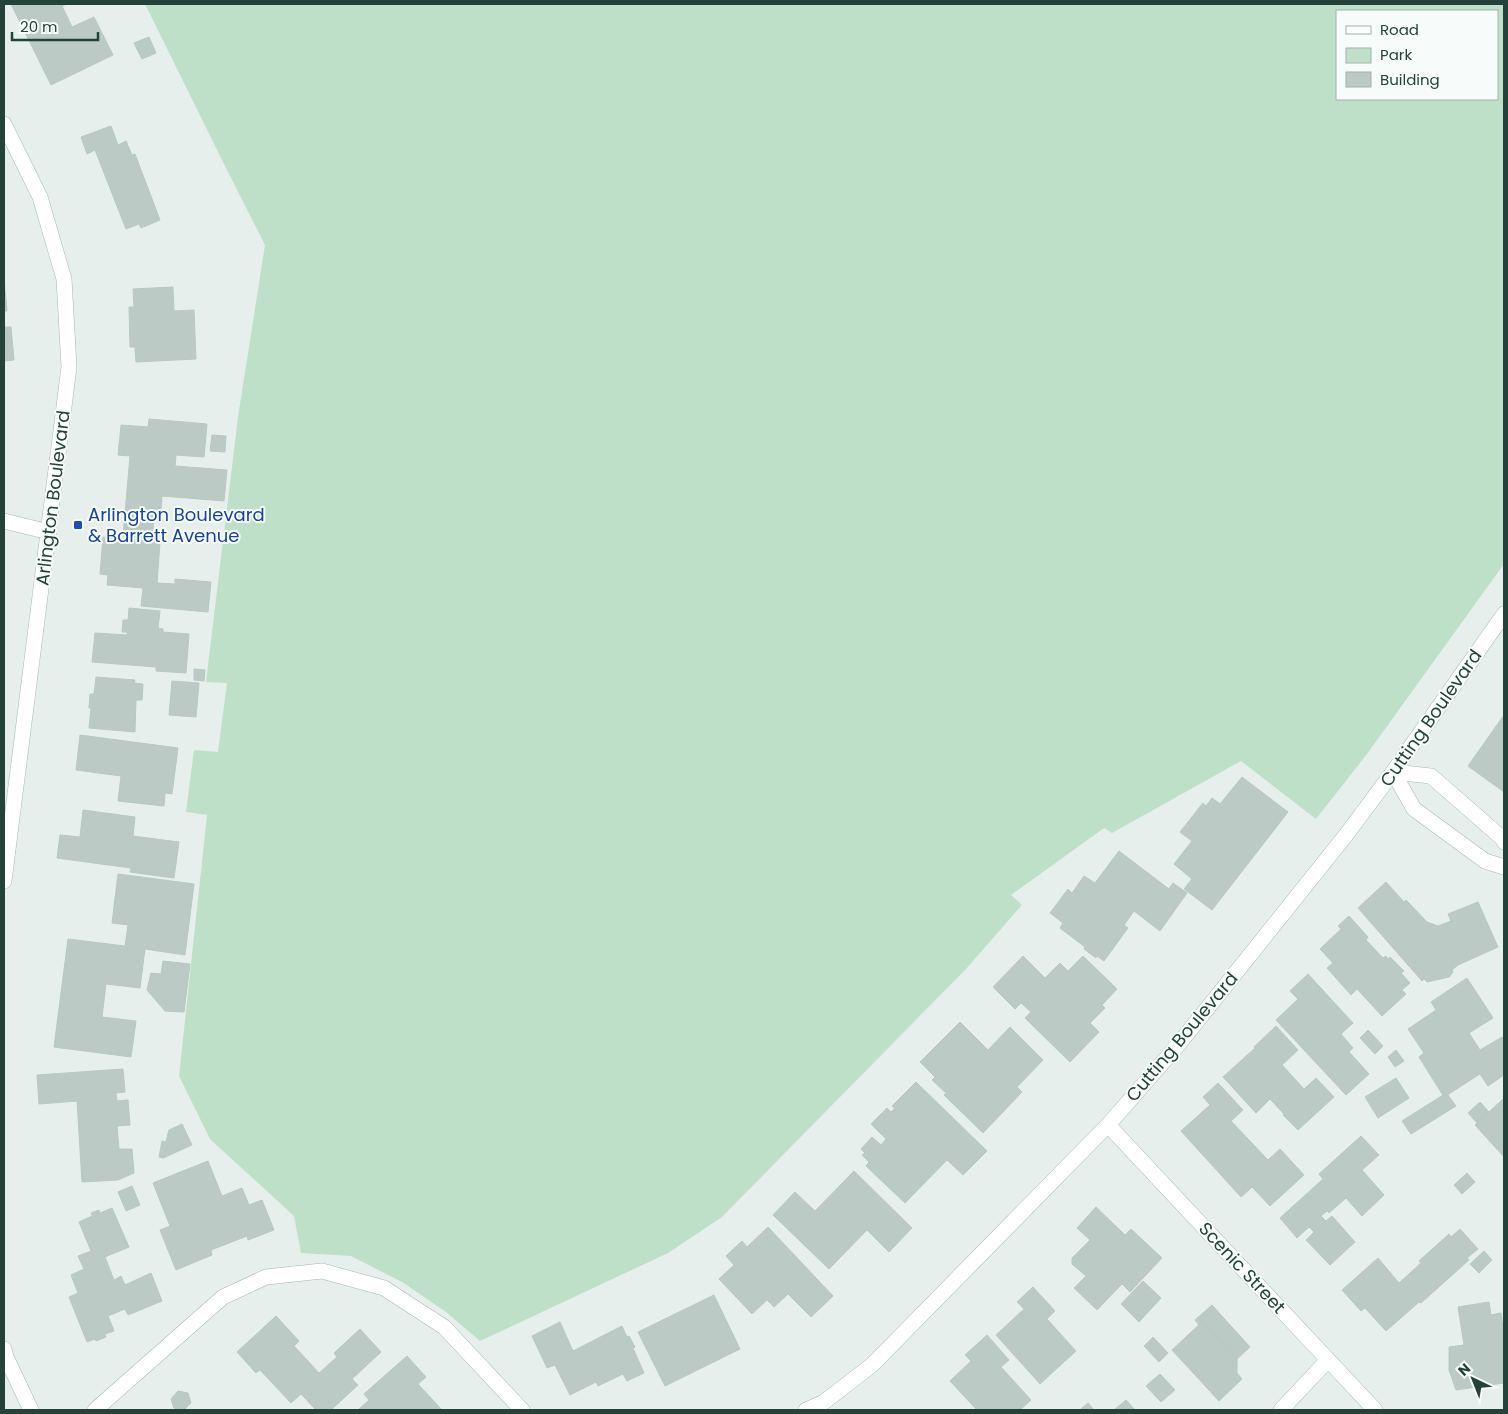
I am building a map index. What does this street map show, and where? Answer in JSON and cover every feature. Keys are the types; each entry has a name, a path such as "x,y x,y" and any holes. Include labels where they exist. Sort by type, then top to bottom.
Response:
{"street":[{"name":"Arlington Boulevard","path":"4,124 40,197 64,279 69,367 4,881"},
{"path":"4,521 49,532"},
{"name":"Cutting Boulevard","path":"806,1410 824,1402 872,1365 1108,1125 1178,1045 1346,835 1393,772 1504,614"},
{"path":"1393,772 1431,776 1502,838 1504,842"},
{"path":"1393,772 1414,809 1485,861 1504,867"},
{"name":"Scenic Street","path":"1108,1125 1375,1410"},
{"path":"95,1410 223,1297 266,1278 322,1270 384,1288 444,1326 522,1410"},
{"path":"4,1348 6,1357 31,1410"},
{"path":"1281,1410 1328,1360"}],"green space":[{"path":"145,4 1504,4 1504,564 1367,754 1316,819 1241,761 1112,833 1104,828 1011,895 1022,905 966,969 722,1217 668,1253 480,1341 446,1312 402,1282 351,1256 301,1253 294,1216 210,1139 179,1076 207,815 186,812 194,750 218,752 227,683 206,682 238,417 265,245"}],"building":[{"path":"11,4 67,4 62,6 72,27 94,17 113,55 51,85"},
{"path":"149,37 156,53 142,59 134,43"},
{"path":"111,126 118,145 126,141 132,155 135,154 160,220 141,228 139,224 126,229 95,150 87,154 81,137"},
{"path":"4,279 7,311 4,311"},
{"path":"173,287 174,311 194,310 196,359 136,362 135,347 130,347 129,307 134,307 133,289"},
{"path":"4,327 11,327 14,360 4,361"},
{"path":"149,419 207,424 204,457 176,455 175,466 227,470 224,501 162,496 161,510 155,509 152,538 123,536 130,456 118,455 121,425 148,427"},
{"path":"212,435 226,436 225,452 210,451"},
{"path":"103,537 160,542 157,583 175,584 175,579 211,582 208,612 141,606 143,588 107,585 108,575 100,574"},
{"path":"129,608 160,611 158,628 163,629 163,632 189,634 186,673 156,671 156,667 92,662 95,633 127,635 127,632 122,632 123,620 128,620"},
{"path":"194,669 205,670 204,681 194,680"},
{"path":"96,677 135,680 134,683 143,684 142,700 136,700 135,732 89,728 90,694 94,694"},
{"path":"172,681 199,683 196,717 169,715"},
{"path":"1504,715 1504,792 1468,766"},
{"path":"80,735 178,748 172,794 165,793 164,806 118,801 121,776 76,770"},
{"path":"1242,777 1288,812 1212,910 1184,889 1192,879 1174,864 1192,841 1180,832 1203,803 1206,806 1212,798 1220,804"},
{"path":"83,810 135,817 133,836 179,842 174,878 130,872 131,868 57,858 60,835 80,837"},
{"path":"1119,851 1169,889 1173,883 1187,893 1160,931 1134,911 1124,925 1128,928 1104,961 1097,956 1096,958 1084,949 1085,947 1060,928 1063,923 1050,913 1068,889 1072,893 1084,876 1095,883"},
{"path":"118,874 194,884 185,955 145,949 140,988 106,984 102,1017 136,1021 131,1057 54,1047 68,939 125,946 128,925 112,923"},
{"path":"1386,882 1404,902 1406,900 1427,922 1438,926 1451,921 1448,914 1478,902 1498,947 1458,965 1452,970 1453,972 1449,977 1427,982 1424,979 1422,981 1358,908"},
{"path":"1349,916 1368,937 1366,940 1383,958 1386,956 1388,959 1390,957 1404,971 1401,973 1410,983 1402,990 1406,994 1382,1016 1357,989 1351,995 1327,968 1333,963 1320,949 1341,929 1338,926"},
{"path":"1023,956 1045,978 1060,963 1068,971 1083,956 1117,989 1102,1005 1105,1008 1090,1023 1099,1032 1070,1062 1025,1018 1031,1012 1021,1003 1015,1009 993,987"},
{"path":"163,961 190,964 184,1012 165,1011 147,990 151,973 161,974"},
{"path":"1308,974 1353,1023 1341,1034 1353,1048 1349,1052 1369,1074 1346,1095 1276,1020 1298,999 1290,991"},
{"path":"1467,978 1493,1018 1469,1033 1480,1050 1502,1037 1504,1039 1504,1075 1488,1086 1480,1074 1444,1097 1419,1057 1424,1053 1408,1029 1436,1010 1431,1002"},
{"path":"960,1022 988,1050 1010,1027 1043,1060 1017,1087 1022,1092 983,1133 944,1095 946,1093 932,1080 935,1077 920,1062"},
{"path":"1276,1026 1298,1050 1282,1065 1304,1089 1316,1078 1334,1097 1298,1130 1270,1099 1256,1113 1223,1077"},
{"path":"1368,1030 1383,1046 1375,1054 1360,1038"},
{"path":"1396,1050 1404,1061 1395,1067 1388,1057"},
{"path":"123,1069 125,1092 116,1093 117,1101 128,1100 130,1125 117,1126 119,1149 132,1149 134,1173 118,1180 82,1182 77,1101 39,1104 37,1075"},
{"path":"1396,1078 1409,1098 1378,1118 1365,1097"},
{"path":"916,1082 987,1151 963,1175 947,1160 905,1203 866,1166 869,1162 862,1155 865,1153 861,1149 872,1137 881,1145 886,1139 871,1124 887,1108 891,1112 895,1108 892,1106"},
{"path":"1218,1083 1243,1110 1231,1121 1268,1160 1280,1149 1304,1175 1270,1206 1252,1187 1241,1197 1181,1131 1210,1105 1203,1097"},
{"path":"1443,1095 1444,1097 1448,1095 1456,1106 1411,1134 1402,1121"},
{"path":"1504,1098 1504,1157 1475,1125"},
{"path":"1480,1102 1489,1112 1477,1123 1468,1113"},
{"path":"182,1124 192,1145 163,1158 159,1157 162,1141 166,1142 169,1130"},
{"path":"1361,1136 1379,1155 1362,1170 1384,1195 1362,1216 1346,1198 1329,1213 1327,1211 1321,1216 1326,1221 1332,1216 1355,1242 1330,1265 1306,1240 1314,1232 1309,1227 1297,1238 1280,1218 1323,1179 1319,1174"},
{"path":"208,1161 222,1196 242,1188 249,1205 262,1200 274,1230 248,1240 247,1236 211,1250 212,1255 176,1270 160,1230 170,1226 153,1183"},
{"path":"854,1171 912,1228 889,1252 867,1230 829,1269 773,1215 795,1192 815,1211"},
{"path":"1467,1173 1475,1182 1462,1194 1454,1185"},
{"path":"132,1186 140,1205 126,1211 118,1192"},
{"path":"1096,1207 1125,1235 1131,1229 1162,1258 1130,1292 1122,1284 1097,1310 1074,1288 1086,1276 1072,1264 1072,1258 1090,1240 1077,1228"},
{"path":"112,1208 129,1247 105,1257 114,1280 121,1276 125,1285 151,1273 162,1301 128,1315 125,1309 108,1316 114,1331 105,1334 106,1337 87,1342 69,1297 78,1293 71,1275 84,1269 78,1256 91,1251 79,1222 92,1216 91,1213 99,1210 100,1213"},
{"path":"768,1227 833,1296 811,1317 788,1294 774,1307 767,1300 752,1314 719,1279 734,1265 726,1256 742,1241 747,1247"},
{"path":"1460,1229 1478,1249 1467,1258 1469,1260 1421,1303 1419,1302 1386,1331 1365,1308 1361,1311 1342,1290 1378,1258 1399,1283 1421,1263 1419,1261 1449,1234 1451,1237"},
{"path":"1484,1251 1492,1260 1479,1273 1470,1264"},
{"path":"1143,1281 1161,1298 1139,1322 1121,1304"},
{"path":"1033,1287 1055,1311 1047,1319 1076,1351 1040,1384 996,1335 1024,1309 1017,1302"},
{"path":"714,1295 740,1349 665,1386 638,1332"},
{"path":"1489,1302 1491,1315 1501,1313 1504,1335 1504,1383 1456,1390 1449,1370 1449,1347 1464,1345 1458,1307"},
{"path":"1212,1305 1250,1347 1237,1359 1202,1322 1199,1325 1195,1320"},
{"path":"276,1316 299,1341 294,1346 319,1373 337,1357 334,1353 360,1329 381,1352 352,1379 358,1385 331,1410 316,1410 301,1394 291,1403 260,1370 256,1373 237,1352"},
{"path":"560,1322 573,1351 622,1326 627,1337 629,1336 635,1347 633,1348 644,1373 627,1381 623,1374 598,1386 596,1382 570,1395 555,1365 547,1368 532,1336"},
{"path":"1202,1322 1237,1359 1237,1373 1242,1379 1219,1401 1172,1350"},
{"path":"987,1335 1009,1360 1001,1367 1031,1400 1020,1410 977,1410 950,1381 971,1361 965,1355"},
{"path":"1153,1337 1168,1353 1159,1362 1144,1346"},
{"path":"407,1356 426,1377 418,1384 442,1410 358,1410 369,1400 364,1394"},
{"path":"1160,1374 1175,1390 1161,1402 1146,1386"},
{"path":"178,1391 188,1393 191,1403 184,1410 174,1408 171,1399"},
{"path":"1126,1400 1135,1410 1114,1410"},
{"path":"1088,1403 1093,1409 1081,1409"}],"place":[{"name":"Arlington Boulevard & Barrett Avenue","path":"78,525"}]}
